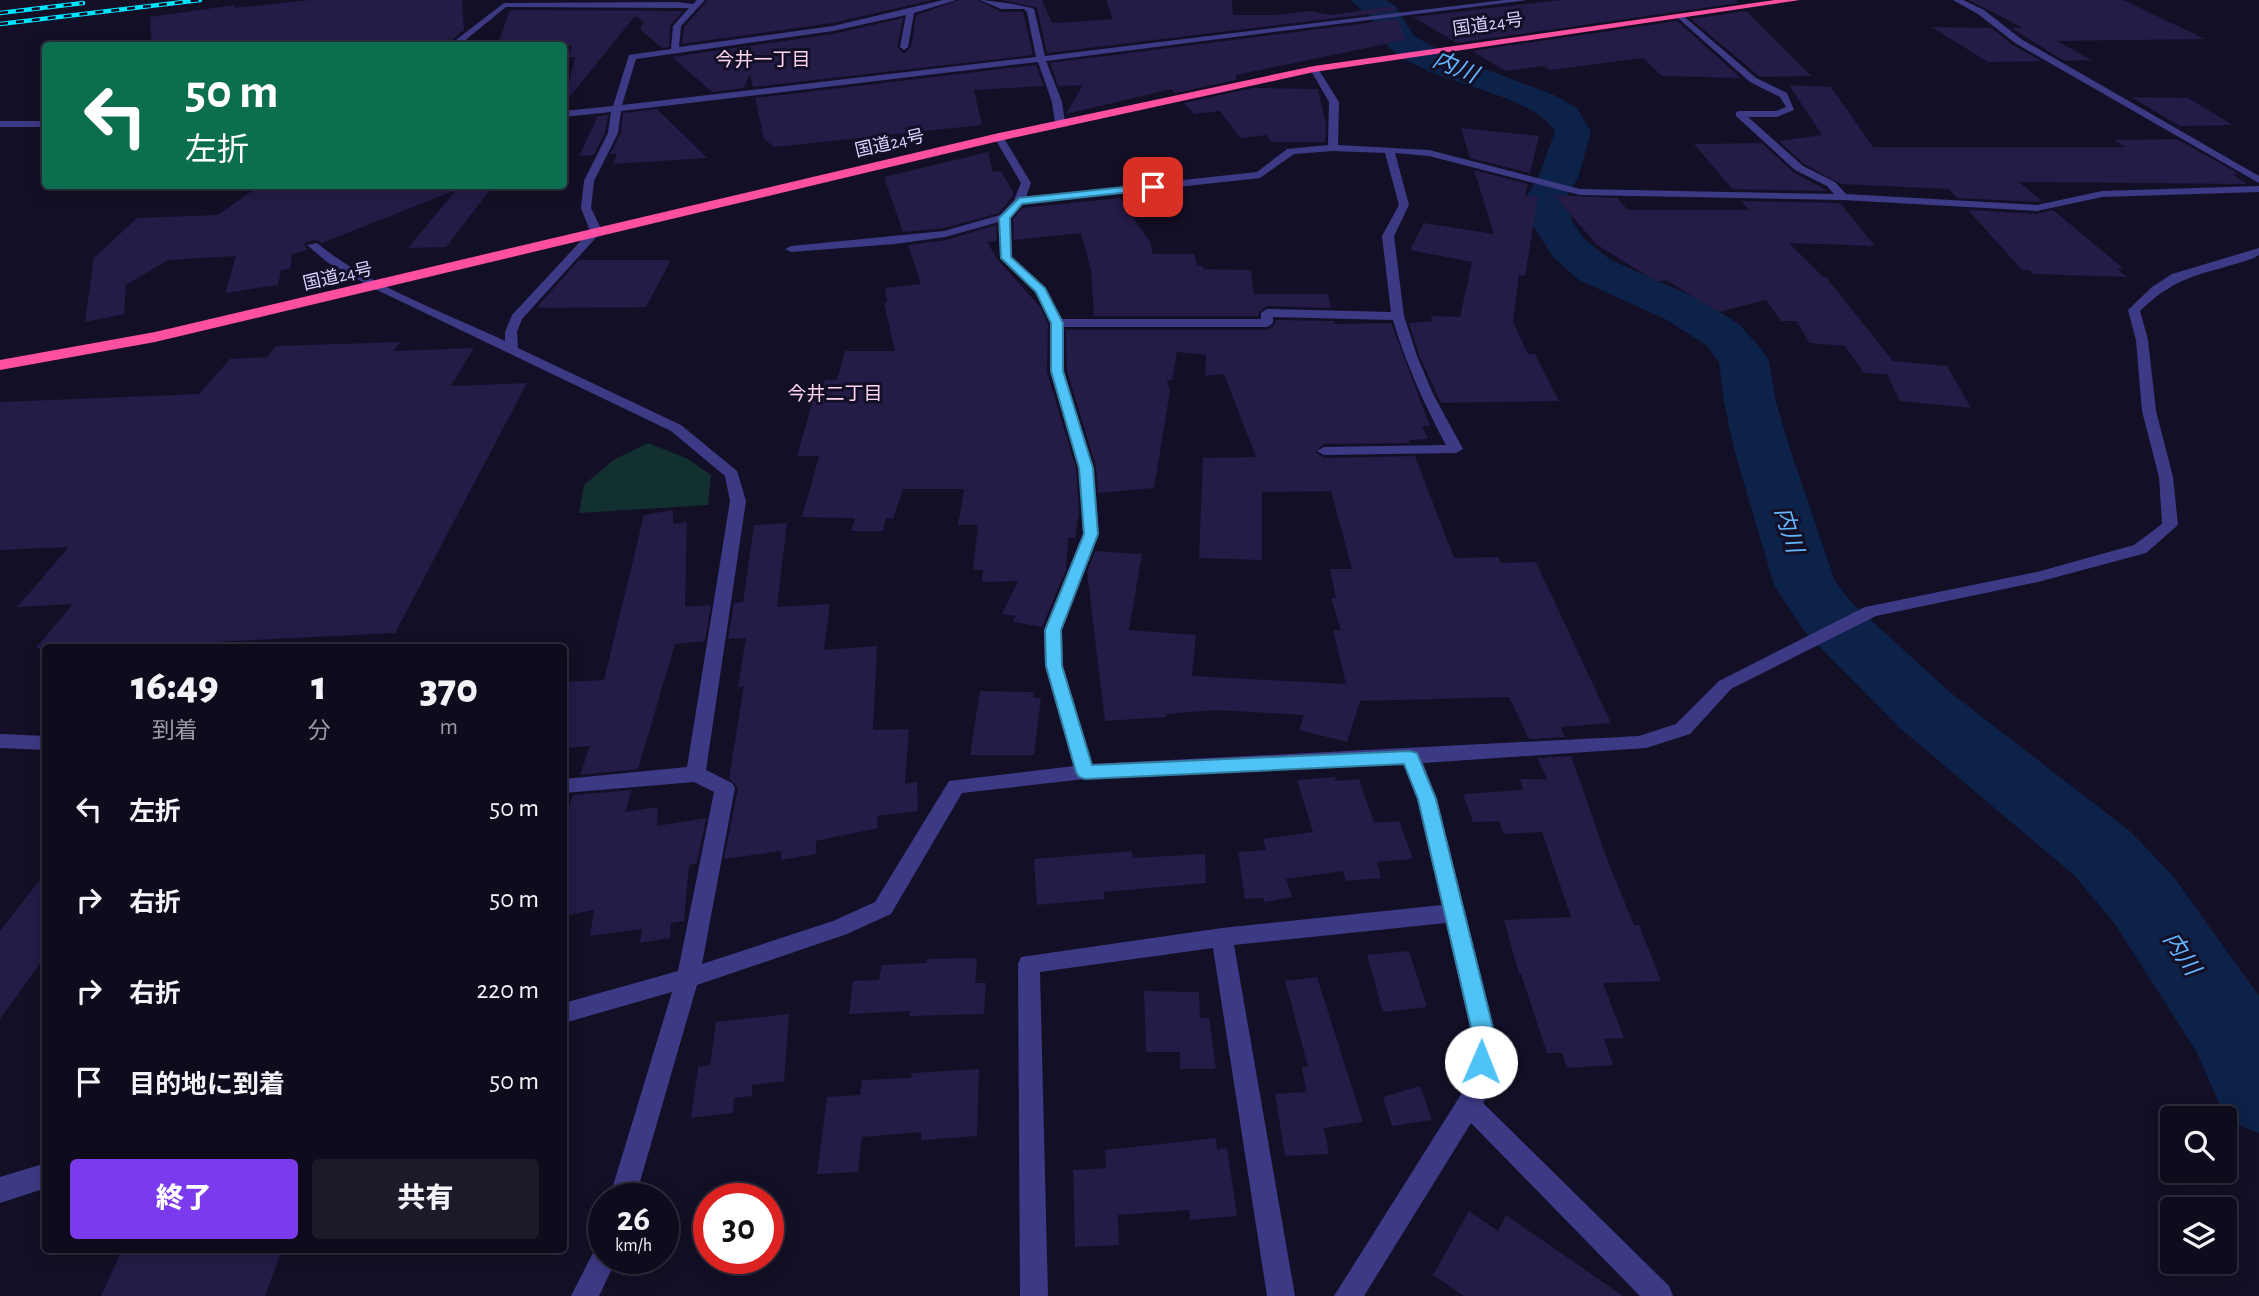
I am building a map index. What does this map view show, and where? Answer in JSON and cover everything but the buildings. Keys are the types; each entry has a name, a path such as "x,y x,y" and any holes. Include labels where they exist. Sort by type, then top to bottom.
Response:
{"highway":[{"name":"国道24号","path":"0,365 155,337 999,137 1314,69 1795,0"}],"street":[{"path":"512,349 511,332 516,318 596,231 586,208 589,181 613,133 616,110 632,57 844,28 952,0"},
{"path":"984,0 1001,7 1026,7 1031,11 1041,60 1058,102 1060,123"},
{"path":"567,114 1041,60 1523,0"},
{"path":"1957,0 1981,12 2018,41 2259,180"},
{"path":"457,42 504,5 565,2 697,4"},
{"path":"675,50 677,26 697,4"},
{"path":"904,47 910,13"},
{"path":"1681,16 1753,80 1784,95 1791,108 1777,114 1739,114 1799,168 1831,184 1843,197"},
{"path":"1314,69 1334,102 1333,148"},
{"path":"0,124 42,124"},
{"path":"791,249 920,237 1004,218 1019,201 1026,183 999,137"},
{"path":"1019,201 1260,175 1291,151 1333,148 1429,153 1580,192 1843,197 1993,208 2037,208 2102,194 2259,189"},
{"path":"1324,451 1456,449 1426,394 1410,356 1398,316 1388,236 1404,205 1389,150"},
{"path":"1004,218 1006,258 1041,290 1057,323 1057,371 1086,468 1091,534 1053,630 1054,666 1085,772"},
{"path":"313,245 331,260 379,286 676,428 732,474 737,501 696,774"},
{"path":"567,1012 688,978 839,928 883,908 956,786 1085,772 1639,743 1683,729 1724,685 1871,611 2038,577 2140,550 2170,525 2166,477 2149,411 2142,340 2134,310 2150,294 2183,274 2224,265 2259,251"},
{"path":"1057,323 1267,323 1267,313 1398,316"},
{"path":"0,741 42,743"},
{"path":"1348,1296 1479,1088 1484,1036 1427,799 1410,757"},
{"path":"567,786 696,774 725,788 688,978 627,1183"},
{"path":"1034,1296 1029,964 1222,937 1455,913"},
{"path":"1222,937 1281,1296"},
{"path":"1468,1104 1659,1296"},
{"path":"0,1190 42,1176"},
{"path":"585,1296 596,1274"}],"green space":[{"path":"648,443 688,459 711,475 708,505 579,513 584,485 615,459"}],"waterway":[{"name":"内川","path":"1366,0 1384,12 1403,43 1436,62 1542,102 1564,116 1573,132 1558,178 1547,196 1551,221 1568,248 1595,270 1684,310 1723,335 1744,361 1750,402 1762,449 1805,585 1828,617 1926,711 2103,854 2144,900 2229,1026 2259,1090"}],"railway":[{"path":"0,24 200,0"},
{"path":"0,13 83,3"}],"district":[{"name":"今井一丁目","path":"763,60"},
{"name":"今井二丁目","path":"835,394"}],"route":[{"path":"1153,187 1019,201 1004,218 1006,258 1041,290 1057,323 1057,371 1086,468 1091,534 1053,630 1054,666 1085,772 1410,757 1427,799 1484,1036 1481,1062"}]}
